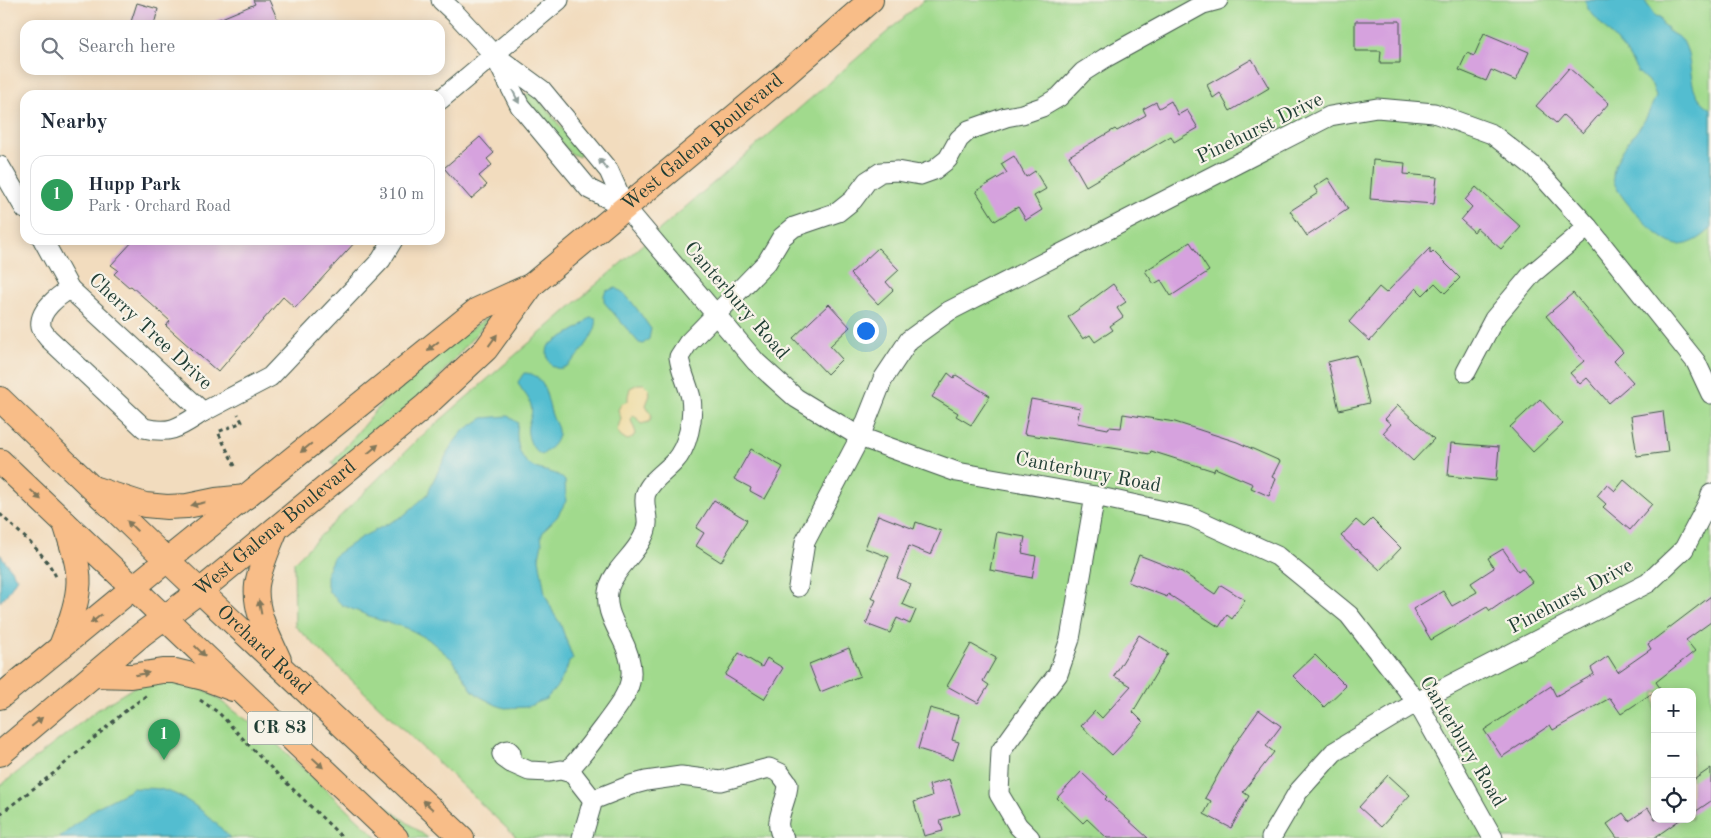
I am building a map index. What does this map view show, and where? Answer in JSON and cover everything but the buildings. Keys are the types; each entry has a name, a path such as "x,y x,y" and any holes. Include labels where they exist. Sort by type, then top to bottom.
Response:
{"main road":[{"name":"West Galena Boulevard","path":"0,754 93,675 200,591 425,406 486,349 533,284 779,80 871,0"},
{"name":"West Galena Boulevard","path":"0,697 476,310 533,284"},
{"name":"Orchard Road","path":"0,399 167,560 462,838"},
{"name":"CR 83","path":"0,462 396,838"},
{"path":"94,488 121,495 145,505 167,507 187,506 216,500 246,497"},
{"path":"61,646 70,622 78,589 76,559 64,522"},
{"path":"276,529 257,585 258,605 283,669"},
{"path":"93,675 131,676 175,671 204,678 244,694"}],"street":[{"path":"441,0 493,54 542,90 609,171 625,207"},
{"path":"445,96 559,0"},
{"path":"572,773 573,765 619,706 630,686 631,661 609,614 608,590 617,569 636,550 646,533 648,525 645,502 647,491 674,462 687,440 691,398 684,381 679,358 688,343 767,262 786,232 794,227 829,216 846,208 876,174 889,171 920,174 934,170 948,159 959,139 969,130 1042,107 1059,97 1083,72 1106,58 1203,4 1218,0"},
{"path":"493,54 520,106 589,189 625,207"},
{"name":"Pinehurst Drive","path":"798,587 805,542 860,437 883,379 909,340 949,311 1330,116 1377,108 1434,113 1492,134 1534,167 1588,227 1696,362 1711,394"},
{"path":"0,166 20,200"},
{"name":"Canterbury Road","path":"625,207 756,362 796,398 860,437 957,472 1095,496 1192,516 1277,556 1349,615 1417,702 1493,838"},
{"path":"1466,372 1494,319 1513,296 1532,274 1588,227"},
{"name":"Cherry Tree Drive","path":"45,245 70,289 203,412 270,378 380,260 390,245"},
{"path":"70,289 57,297 42,316 42,328 48,338 144,428 157,432 175,430 203,412"},
{"name":"Pinehurst Drive","path":"1271,838 1298,792 1334,752 1417,702 1648,582 1684,549 1711,494"},
{"path":"1030,838 1018,826 999,794 1001,751 1058,674 1070,639 1095,496"},
{"path":"511,763 529,770 549,772 561,770 572,773 593,800"},
{"path":"593,800 646,781 682,776 721,781 769,768 780,773 788,784 786,802 778,824 778,830 784,838"},
{"path":"582,838 593,800"}],"path":[{"path":"234,466 218,432 242,422 238,414"},
{"path":"0,514 52,568 58,582"},
{"path":"0,814 61,768 124,712 151,693"},
{"path":"194,696 220,713 266,763 343,838"}],"green space":[{"path":"924,0 1711,0 1711,838 517,838 295,626 294,562 415,442"},
{"path":"530,92 535,95 579,149 581,153 579,157 570,153 526,101 525,96"},
{"path":"494,313 426,392 335,467 332,463 408,372"},
{"path":"170,679 207,691 267,735 378,838 0,838 0,786 97,710 136,686"},
{"path":"373,797 428,838 410,838 369,800"}],"sand":[{"path":"638,384 644,384 649,389 650,395 646,405 652,416 649,422 641,424 636,417 632,416 631,420 636,433 631,439 627,440 617,431 621,418 618,410 621,404 628,401 630,388"}],"water":[{"path":"1585,0 1644,0 1655,16 1660,17 1663,26 1667,27 1667,30 1683,41 1688,55 1693,86 1699,98 1711,109 1711,229 1692,242 1678,245 1670,242 1650,228 1621,195 1615,185 1613,178 1617,162 1625,146 1646,118 1656,97 1652,85 1638,72 1626,52 1588,9"},
{"path":"616,288 630,300 651,329 649,339 643,344 639,343 604,302 606,291"},
{"path":"590,317 596,318 595,330 582,351 567,366 557,368 553,366 547,355 549,345 580,327"},
{"path":"524,373 532,374 541,382 558,429 556,441 542,455 535,450 529,438 528,425 531,406 518,382"},
{"path":"508,416 518,423 517,441 524,459 533,467 554,473 565,481 566,501 557,517 541,536 542,543 539,558 545,594 560,623 573,659 569,662 556,688 546,699 527,707 505,708 479,696 472,690 453,660 428,639 407,628 379,620 342,605 329,592 327,571 334,556 360,538 403,516 428,494 451,446 463,431 483,418"},
{"path":"0,554 17,578 0,602"},
{"path":"132,788 159,789 182,797 208,816 230,838 59,838 97,807"}],"place":[{"name":"Hupp Park","path":"164,760"}]}
